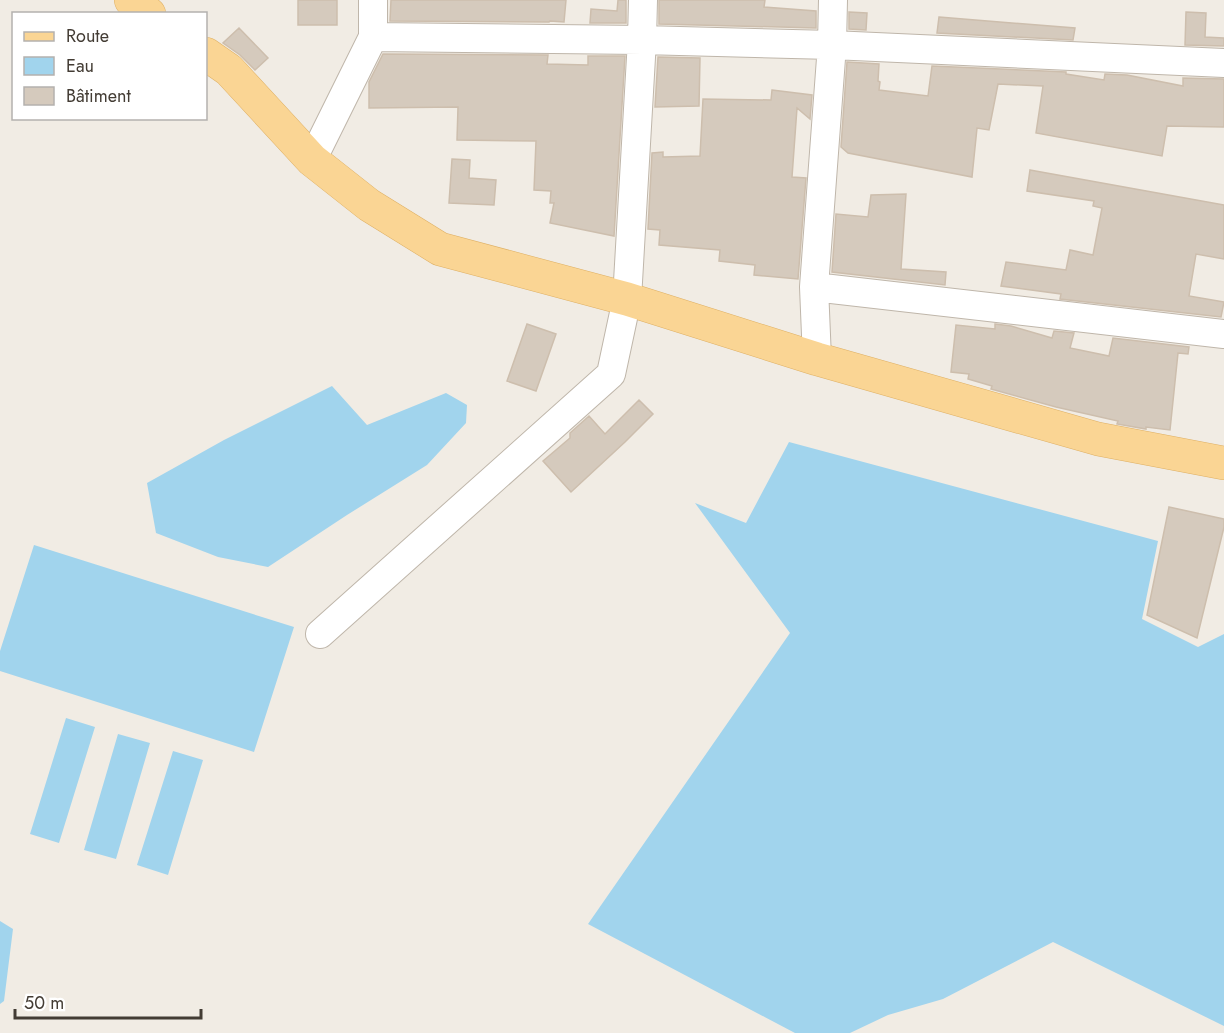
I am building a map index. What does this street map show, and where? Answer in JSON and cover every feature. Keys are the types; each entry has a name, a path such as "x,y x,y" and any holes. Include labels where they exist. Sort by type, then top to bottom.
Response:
{"main road":[{"path":"130,0 146,12"},
{"path":"207,55 229,70 312,160 369,205 440,249 627,299 817,359 1098,440 1224,463"}],"street":[{"path":"312,160 373,37 373,0"},
{"path":"320,634 611,374 627,299 643,0"},
{"path":"817,359 814,287 832,45 833,0"},
{"path":"373,37 832,45 1224,63"},
{"path":"814,287 1224,334"}],"water":[{"path":"332,386 367,425 446,393 467,405 466,423 427,465 268,567 218,557 156,533 147,483 224,440"},
{"path":"789,442 1158,541 1142,619 1198,647 1224,634 1224,1026 1053,942 943,999 888,1015 850,1033 795,1033 588,924 790,633 695,503 746,523"},
{"path":"34,545 294,627 254,752 0,671 0,651"},
{"path":"66,718 95,727 59,843 30,834"},
{"path":"118,734 150,743 116,859 84,850"},
{"path":"173,751 203,760 168,875 137,865"},
{"path":"0,921 13,929 4,1001 0,1004"}],"building":[{"path":"298,0 337,0 337,25 298,25"},
{"path":"391,0 566,0 564,22 549,22 390,21"},
{"path":"618,0 626,0 626,23 590,23 591,9 617,11"},
{"path":"659,0 765,0 764,7 816,11 816,28 659,24"},
{"path":"849,12 867,13 866,30 849,29"},
{"path":"1186,12 1206,13 1205,37 1224,38 1224,46 1185,45"},
{"path":"939,17 1075,28 1073,40 937,33"},
{"path":"239,28 268,58 255,70 223,43"},
{"path":"383,54 548,55 547,64 588,65 588,56 625,56 614,236 550,223 554,203 550,203 551,191 534,190 536,141 457,140 458,107 369,108 369,82"},
{"path":"658,57 700,58 699,106 655,107"},
{"path":"847,62 879,64 879,90 928,96 932,66 1066,72 1066,74 1104,80 1105,74 1127,75 1183,86 1183,78 1224,79 1224,127 1167,126 1162,156 1036,133 1043,86 998,84 989,130 977,128 972,177 848,153 841,147"},
{"path":"772,90 812,95 810,119 797,108 792,177 806,178 798,279 754,275 755,265 719,261 720,250 659,245 660,230 648,229 652,153 663,152 663,157 700,156 703,99 771,100"},
{"path":"452,159 470,160 469,178 496,180 494,205 449,203"},
{"path":"1030,170 1224,205 1224,259 1196,254 1189,296 1224,302 1221,317 1060,299 1061,294 1001,286 1006,262 1066,270 1070,250 1093,255 1102,208 1093,206 1094,201 1027,191"},
{"path":"906,194 901,269 946,272 945,285 832,272 836,214 868,217 871,195"},
{"path":"527,324 556,334 536,391 507,381"},
{"path":"995,324 1011,326 1052,338 1054,331 1074,333 1070,348 1109,356 1113,338 1189,347 1188,354 1178,353 1170,430 1117,424 1118,421 991,389 992,386 968,379 969,374 951,372 956,325 995,329"},
{"path":"639,400 653,414 571,492 543,461 570,438 570,433 589,416 605,434"},
{"path":"1169,507 1224,519 1197,638 1147,615"}]}
